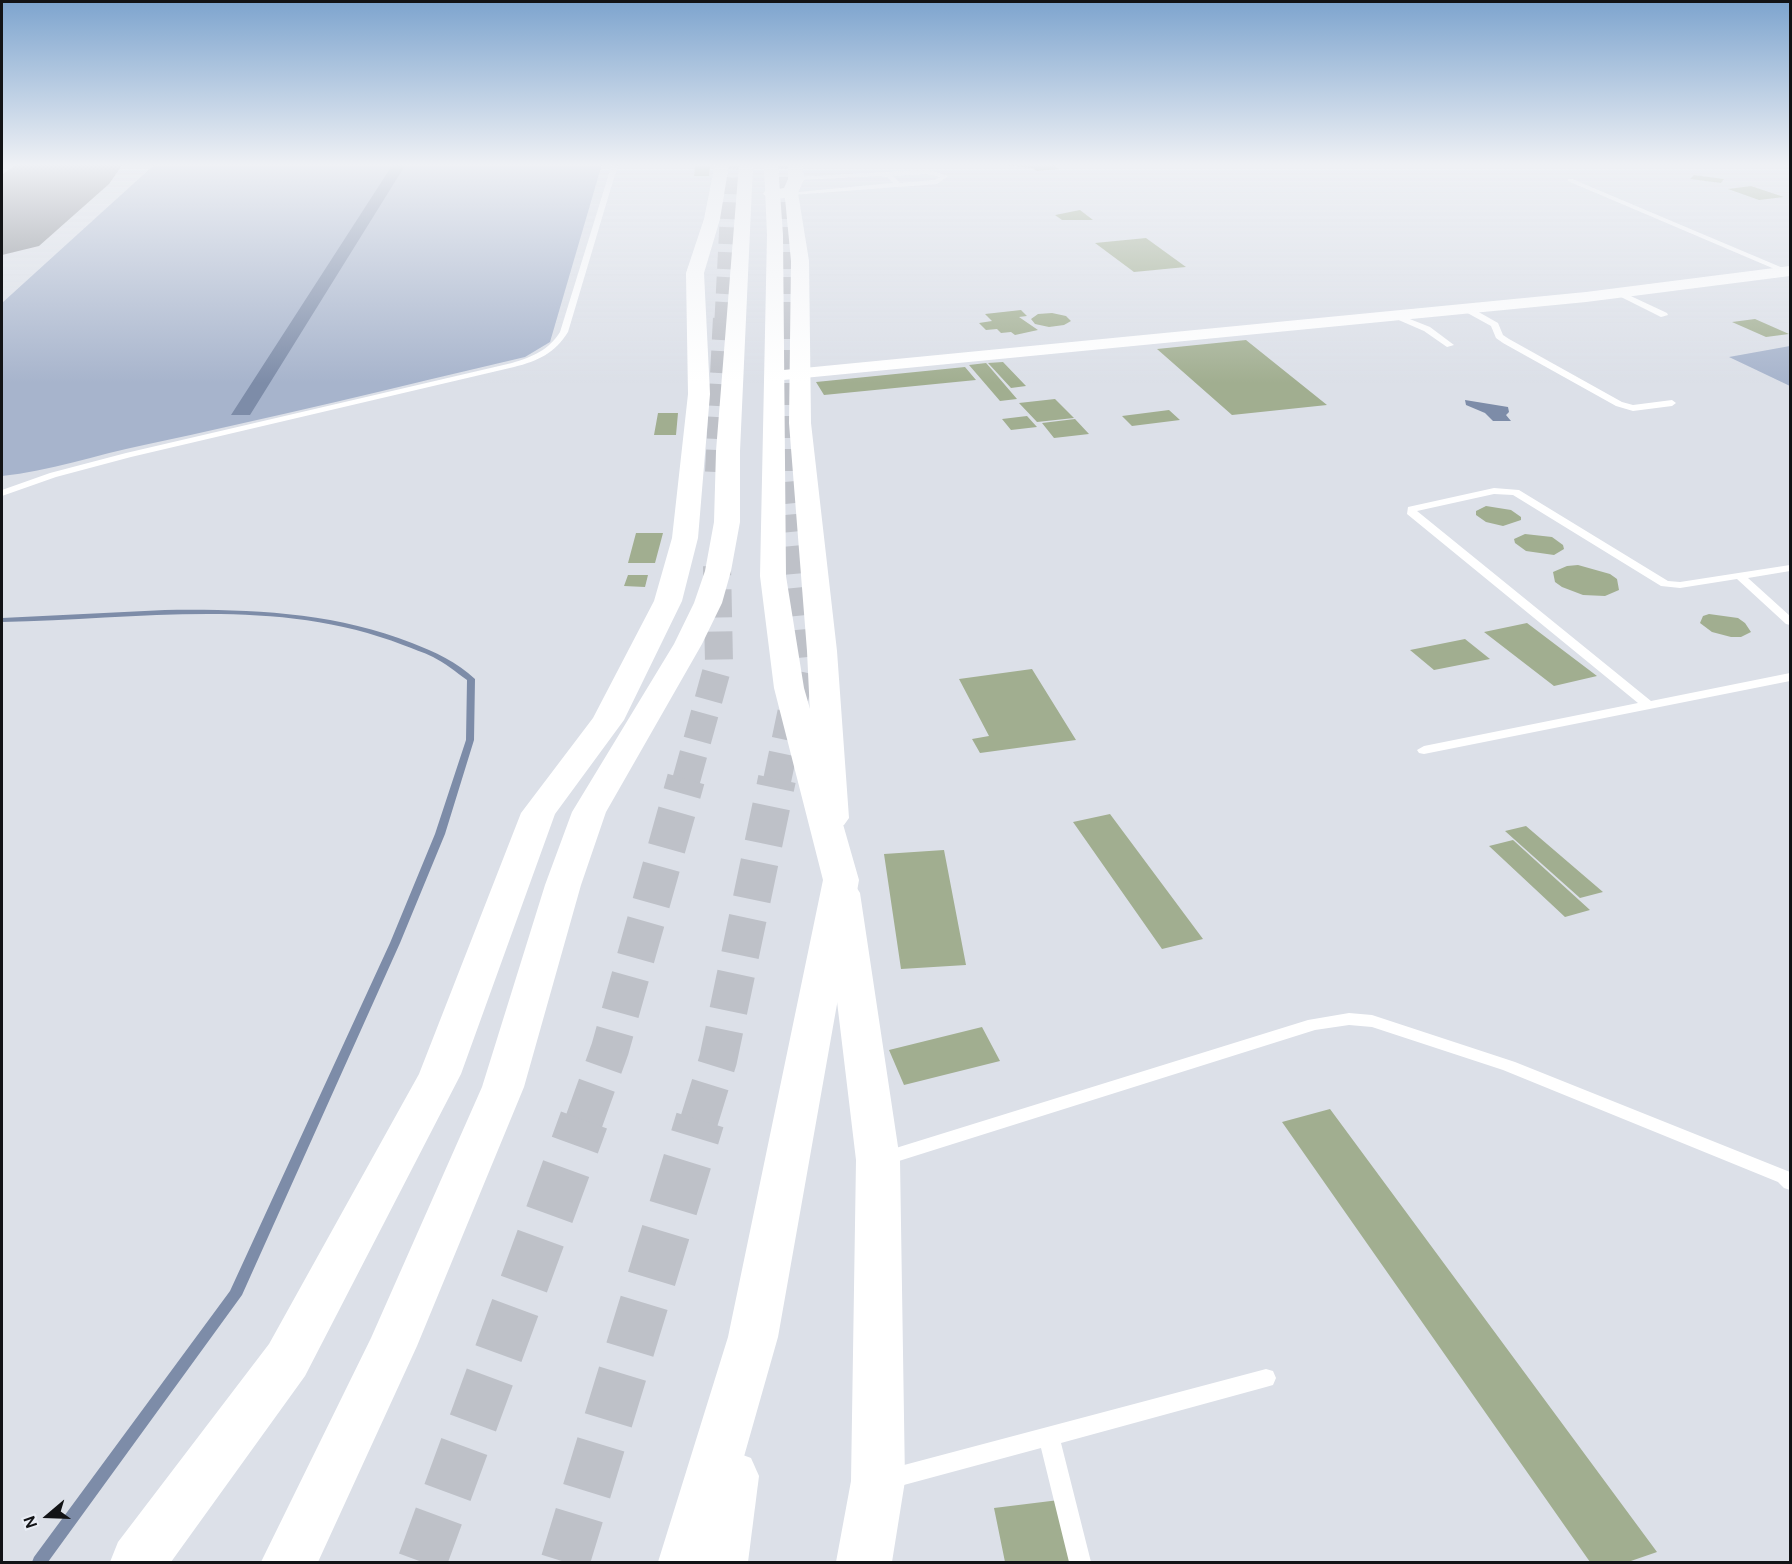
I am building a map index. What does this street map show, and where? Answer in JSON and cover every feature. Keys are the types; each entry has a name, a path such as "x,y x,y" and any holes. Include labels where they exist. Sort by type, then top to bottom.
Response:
{"main road":[{"path":"138,1563 287,1360 440,1074 538,813 608,720 668,601 685,538 699,394 695,273 706,237"},
{"path":"289,1563 392,1346 503,1088 563,885 589,812 688,644 708,603 718,571 727,522 728,451 741,237"},
{"path":"797,237 800,261 786,375 800,423 822,651 830,804 878,1160 878,1481 864,1563"},
{"path":"720,1563 753,1338 841,880"},
{"path":"686,1563 753,1338"}],"street":[{"path":"786,375 1620,293 1789,271"}],"lane":[{"path":"2,493 53,475 129,455 482,373 545,354 559,343 564,332 593,237"},
{"path":"1707,237 1789,271"},
{"path":"1620,293 1664,315"},
{"path":"1465,308 1495,325 1498,336 1506,341 1619,404 1633,408 1672,403"},
{"path":"1396,316 1427,329 1450,345"},
{"path":"1649,706 1412,514 1412,509 1494,491 1515,492 1665,584 1680,585 1791,568"},
{"path":"1740,576 1791,622"},
{"path":"1424,750 1791,677"},
{"path":"878,1160 1096,1094 1314,1024 1349,1019 1381,1023 1509,1066 1784,1177 1791,1183"},
{"path":"878,1481 1266,1378"},
{"path":"1049,1436 1080,1563"}],"shaded area":[{"path":"75,237 581,237 550,342 525,357 55,467 2,476 2,303"},
{"path":"346,237 361,237 250,415 231,415"},
{"path":"1790,346 1790,386 1729,357"},
{"path":"1465,400 1508,407 1509,412 1506,415 1511,421 1493,421 1485,413 1466,405"}],"building":[{"path":"1146,238 1186,267 1134,272 1095,243"},
{"path":"1021,310 1027,316 1019,317 1038,330 1015,335 1011,332 1001,333 997,329 986,330 979,323 992,321 985,314"},
{"path":"1052,313 1066,316 1071,321 1064,325 1049,327 1035,324 1031,319 1038,314"},
{"path":"1755,319 1789,334 1766,337 1732,322"},
{"path":"1246,340 1327,405 1232,415 1157,349"},
{"path":"1003,362 1026,386 1011,388 988,363"},
{"path":"986,363 1017,399 1000,401 969,365"},
{"path":"965,367 976,380 824,395 816,382"},
{"path":"1055,399 1074,418 1037,422 1019,403"},
{"path":"1169,410 1180,420 1132,426 1122,416"},
{"path":"658,413 678,413 676,435 654,435"},
{"path":"1027,416 1037,427 1011,430 1002,419"},
{"path":"1075,419 1089,434 1054,438 1042,423"},
{"path":"1486,506 1511,510 1521,517 1521,520 1503,526 1486,522 1476,515 1476,511"},
{"path":"636,533 663,533 655,563 628,563"},
{"path":"1525,534 1552,537 1563,545 1564,549 1554,555 1526,551 1515,543 1514,539"},
{"path":"1578,565 1610,574 1617,579 1619,590 1605,596 1583,595 1555,582 1553,572 1567,566"},
{"path":"628,575 648,575 645,587 624,586"},
{"path":"1709,614 1738,618 1751,632 1741,637 1731,637 1712,632 1700,623 1703,616"},
{"path":"1527,623 1597,676 1554,686 1484,632"},
{"path":"1465,639 1490,659 1434,670 1410,650"},
{"path":"1032,669 1076,740 980,753 972,739 989,736 959,679"},
{"path":"1110,814 1203,939 1162,949 1073,822"},
{"path":"1526,826 1603,892 1580,898 1505,831"},
{"path":"1513,840 1590,910 1565,917 1489,846"},
{"path":"944,850 966,965 901,969 884,854"},
{"path":"982,1027 1000,1061 904,1085 889,1050"},
{"path":"1330,1109 1657,1552 1628,1562 1590,1562 1282,1122"},
{"path":"1059,1500 1072,1562 1005,1562 994,1508"}],"waterway":[{"path":"2,620 165,612 277,615 331,622 383,635 438,656 471,679 470,740 440,834 395,943 235,1295 39,1562"}],"tunnel":[{"path":"723,319 727,237"},
{"path":"785,237 785,317"},
{"path":"716,472 724,317"},
{"path":"785,317 784,477 788,519"},
{"path":"777,781 802,662 788,518"},
{"path":"686,781 719,662 717,566"},
{"path":"584,1121 610,1049 686,779"},
{"path":"699,1121 718,1060 777,779"},
{"path":"422,1562 584,1120"},
{"path":"565,1562 700,1120"}]}
